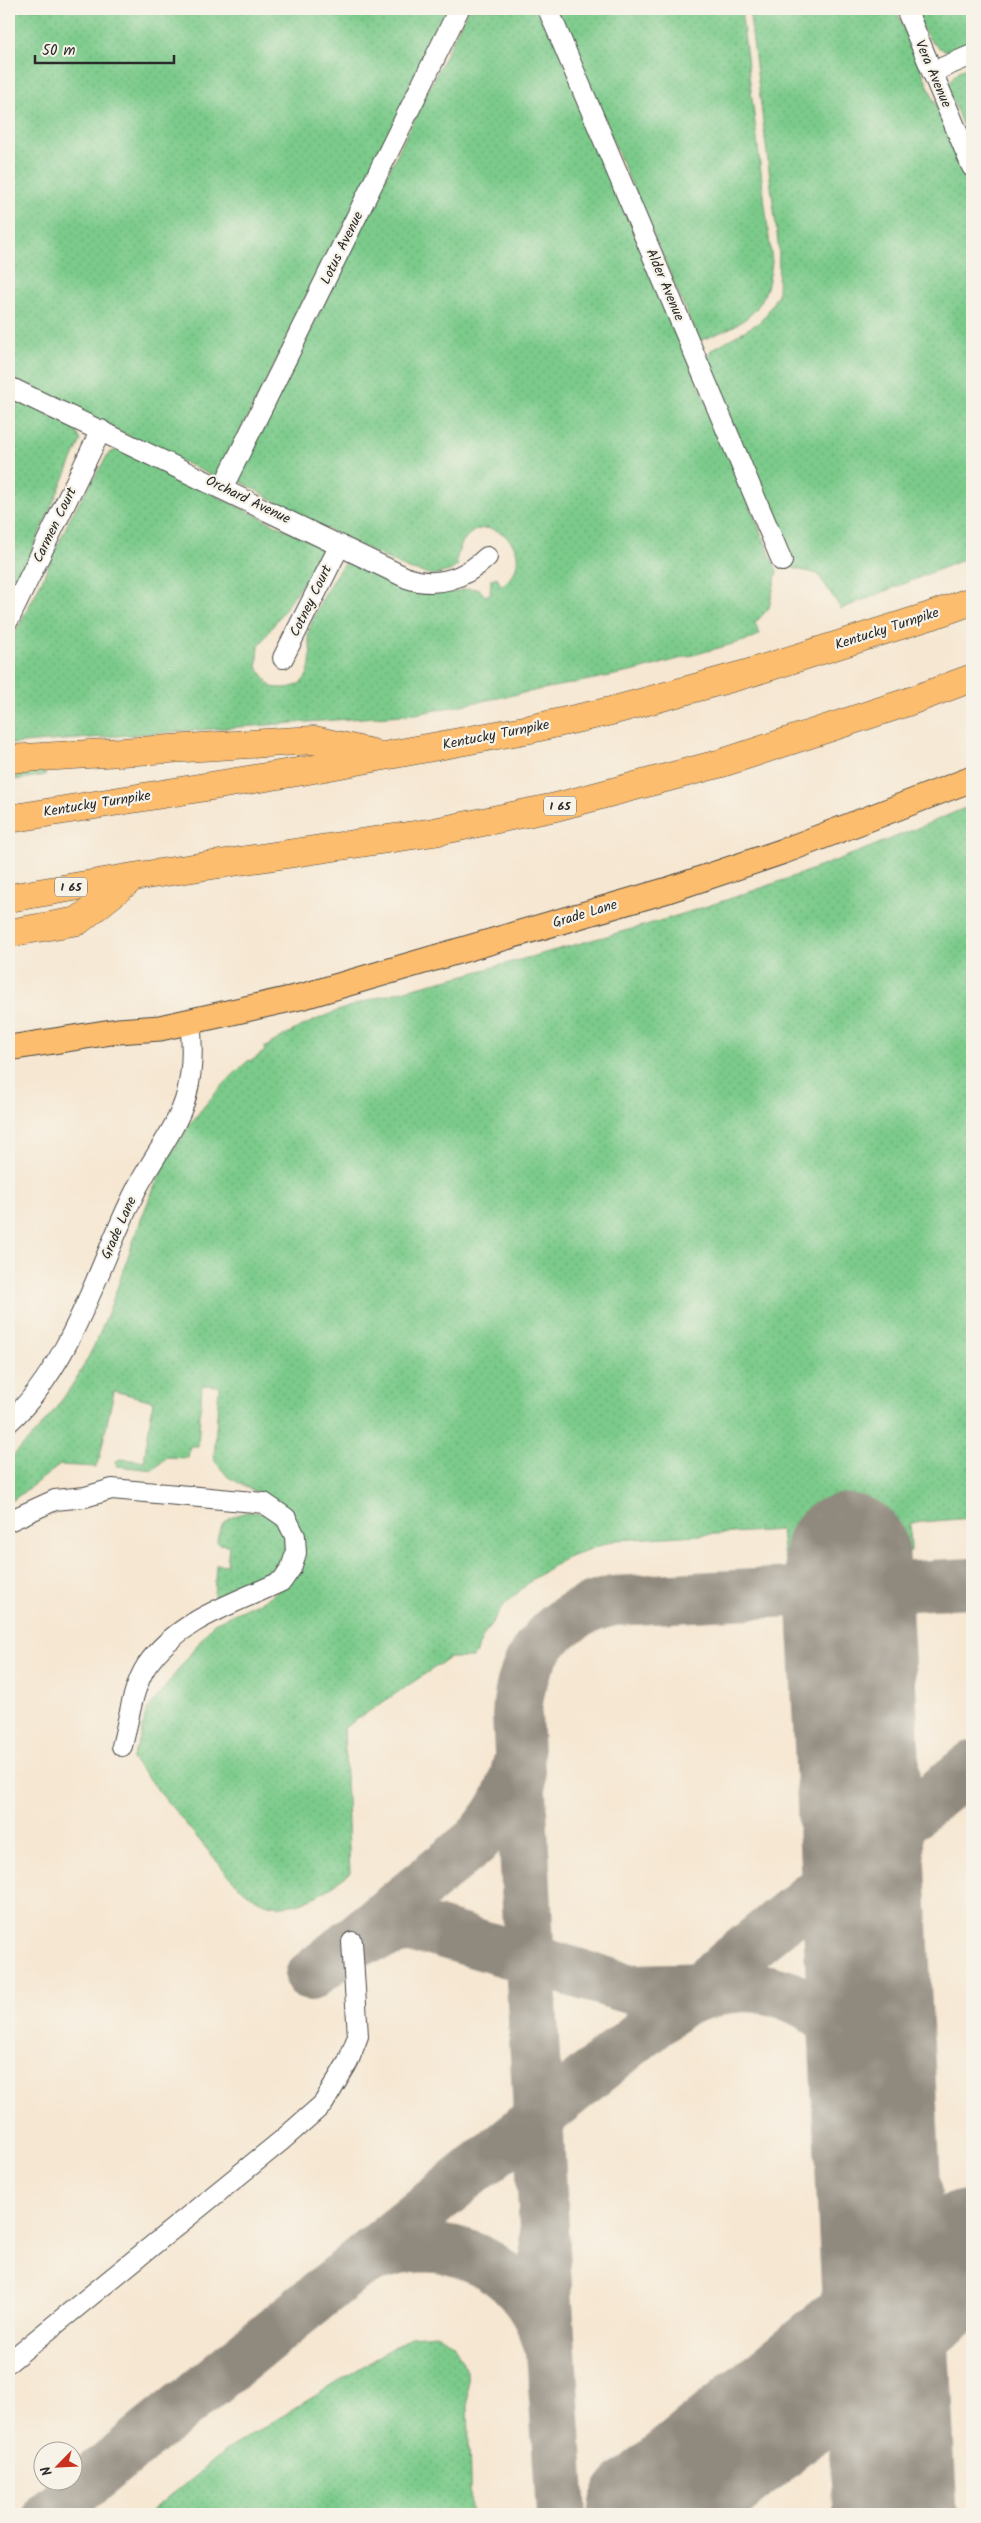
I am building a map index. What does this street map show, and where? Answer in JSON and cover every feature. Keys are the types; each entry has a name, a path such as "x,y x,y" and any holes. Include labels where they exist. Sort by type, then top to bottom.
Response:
{"highway":[{"name":"Kentucky Turnpike","path":"9,819 303,771 381,755 530,729 667,696 755,672 972,601"},
{"name":"I 65","path":"9,898 133,877 434,832 556,807 722,763 908,702 972,678"},
{"path":"9,759 314,740 381,755"},
{"path":"9,933 78,921 133,877"}],"main road":[{"name":"Grade Lane","path":"9,1048 190,1022 304,996 668,890 784,850 972,779"}],"street":[{"name":"Lotus Avenue","path":"223,487 459,9"},
{"name":"Alder Avenue","path":"548,9 782,561"},
{"name":"Vera Avenue","path":"906,9 972,167"},
{"path":"932,72 972,55"},
{"name":"Orchard Avenue","path":"9,386 422,583 459,577 478,566 487,557"},
{"name":"Carmen Court","path":"9,619 101,430"},
{"name":"Cotney Court","path":"283,658 340,545"},
{"name":"Grade Lane","path":"9,1422 48,1374 74,1329 128,1207 171,1130 187,1095 194,1054 190,1022"},
{"path":"9,1521 55,1500 85,1497 112,1490 264,1503 286,1518 295,1536 296,1553 291,1568 282,1581 195,1621 169,1641 147,1666 135,1695 122,1746"},
{"path":"9,2362 281,2141 323,2104 348,2062 358,2036 352,1942"}],"green space":[{"path":"9,9 453,9 217,478 9,379"},
{"path":"468,9 542,9 777,571 769,608 755,623 760,634 751,639 635,671 416,714 9,744 9,644 36,593 71,516 109,453 120,449 313,543 321,550 320,558 259,646 257,667 271,687 291,687 304,680 310,666 308,635 310,628 330,585 345,564 356,565 392,583 419,592 446,593 465,589 479,589 485,596 490,594 491,579 497,577 501,586 513,573 517,560 515,548 507,537 497,531 485,528 472,532 462,543 458,552 456,562 458,565 450,571 433,575 408,569 306,519 238,480"},
{"path":"556,9 741,9 772,262 765,294 758,306 750,315 729,329 699,341"},
{"path":"749,9 896,9 972,191 972,556 841,609 818,574 793,568 706,361 711,350 758,323 766,315 778,294 779,250"},
{"path":"914,9 972,9 972,47 949,51 941,49 928,38"},
{"path":"972,65 972,150 948,88 957,73"},
{"path":"9,395 73,427 81,440 9,602"},
{"path":"43,765 46,775 9,781 9,768"},
{"path":"972,805 972,1518 910,1523 911,1552 784,1559 781,1530 616,1540 567,1557 533,1579 504,1605 485,1633 473,1658 449,1658 344,1728 350,1873 319,1894 290,1905 276,1906 261,1901 246,1892 230,1877 132,1759 141,1736 146,1712 214,1623 268,1598 282,1588 299,1568 275,1502 228,1477 214,1460 219,1386 202,1385 198,1446 190,1446 188,1458 167,1457 153,1470 117,1466 115,1462 120,1459 144,1461 153,1401 114,1391 99,1460 95,1467 60,1465 13,1500 9,1498 9,1459 51,1414 74,1382 94,1346 154,1188 171,1154 190,1124 212,1097 249,1060 251,1061 265,1051 264,1048 311,1022 386,995 621,932 710,905 799,875"},
{"path":"248,1512 265,1513 280,1523 288,1547 281,1571 253,1584 214,1597 216,1564 227,1565 229,1545 219,1544 217,1541 220,1529 231,1518"},
{"path":"436,2334 453,2343 467,2371 471,2514 148,2514 227,2450 412,2336"}],"taxiway":[{"path":"561,2514 517,1715 525,1673 533,1656 544,1640 558,1627 592,1607 613,1601 972,1583"},
{"path":"310,1976 475,1842 490,1825 507,1797 517,1765"},
{"path":"49,2514 972,1766"},
{"path":"352,1942 404,1929 431,1930 630,1989 711,1987"},
{"path":"688,2000 730,1988 743,1987 770,1990 798,2000 821,2013 838,2028 851,2045 860,2064 870,2106 877,2246"},
{"path":"367,2261 395,2251 423,2248 450,2250 475,2258 499,2271 519,2290 535,2313 547,2340"},
{"path":"657,2514 811,2389 972,2267"}],"runway":[{"path":"847,1556 895,2514"},
{"path":"650,2514 972,2252"}]}
